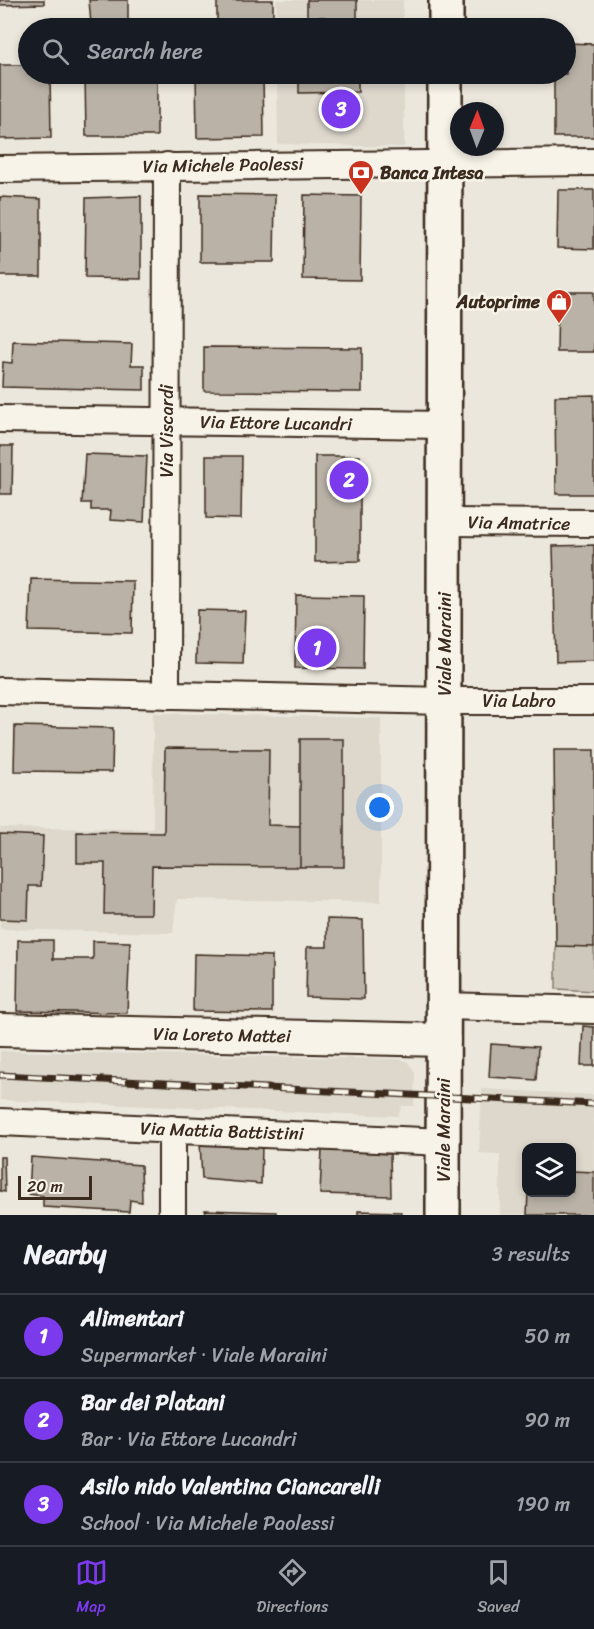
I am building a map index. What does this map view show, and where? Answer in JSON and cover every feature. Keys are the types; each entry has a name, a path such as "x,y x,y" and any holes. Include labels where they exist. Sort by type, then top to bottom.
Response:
{"main road":[{"path":"446,0 446,18"},
{"name":"Viale Maraini","path":"443,1215 445,84"}],"street":[{"name":"Via Michele Paolessi","path":"0,169 594,162"},
{"name":"Via Viscardi","path":"166,695 167,166"},
{"name":"Via Ettore Lucandri","path":"0,419 445,425"},
{"name":"Via Amatrice","path":"445,522 594,523"},
{"name":"Via Labro","path":"0,691 445,701 594,701"},
{"path":"444,1005 594,1010"},
{"name":"Via Loreto Mattei","path":"0,1030 444,1040"},
{"name":"Via Mattia Battistini","path":"0,1122 444,1142"},
{"path":"172,1129 172,1215"}],"shaded area":[{"path":"276,0 403,0 403,18 277,18"},
{"path":"277,84 404,84 404,147 278,144"},
{"path":"153,713 381,718 381,902 177,899 173,933 0,929 0,828 153,829"},
{"path":"556,946 594,946 594,991 556,989"},
{"path":"0,1051 400,1059 408,1062 415,1073 414,1106 402,1106 398,1116 0,1100"},
{"path":"482,1089 594,1095 594,1215 500,1215 500,1154 479,1153"}],"building":[{"path":"0,0 44,0 44,4 0,5"},
{"path":"89,0 128,0 128,18 90,18"},
{"path":"217,0 273,0 273,18 217,18"},
{"path":"307,0 357,0 357,18 307,17"},
{"path":"576,43 594,44 594,137 554,137 554,84 576,84"},
{"path":"0,65 18,65 18,84 50,84 51,138 0,139"},
{"path":"85,84 157,84 157,136 86,136"},
{"path":"196,84 263,84 264,137 197,138"},
{"path":"299,84 358,84 358,92 299,93"},
{"path":"558,190 594,190 594,249 557,248"},
{"path":"200,194 275,195 274,262 200,262"},
{"path":"304,195 361,196 360,280 303,279"},
{"path":"141,196 141,279 85,278 86,198"},
{"path":"0,197 41,199 41,276 0,276"},
{"path":"558,292 594,292 594,352 557,352"},
{"path":"13,341 132,344 131,365 144,365 144,390 2,387 3,362 12,363"},
{"path":"204,347 362,348 362,392 204,391"},
{"path":"594,395 594,494 556,494 555,396"},
{"path":"0,446 13,446 12,494 0,494"},
{"path":"85,454 147,456 144,522 110,520 111,510 91,510 91,503 82,503"},
{"path":"206,456 242,456 241,519 206,518"},
{"path":"315,456 360,456 360,561 315,562"},
{"path":"594,545 594,661 556,662 553,546"},
{"path":"31,579 133,581 132,633 29,631"},
{"path":"296,595 364,596 363,669 295,668"},
{"path":"197,610 245,611 243,664 196,663"},
{"path":"15,726 113,728 112,772 14,771"},
{"path":"300,739 344,739 344,867 300,867"},
{"path":"165,748 269,749 268,825 300,826 300,867 152,866 151,914 104,914 105,863 77,863 77,832 164,833"},
{"path":"554,750 594,750 594,947 556,946"},
{"path":"0,834 43,836 41,886 29,886 28,920 0,919"},
{"path":"327,919 363,920 364,999 306,997 307,947 327,947"},
{"path":"18,940 53,940 53,959 93,959 93,941 130,942 127,1013 17,1011"},
{"path":"194,954 272,956 272,1012 193,1011"},
{"path":"583,1026 594,1027 594,1066 581,1066"},
{"path":"491,1044 538,1047 536,1080 489,1077"},
{"path":"200,1142 262,1147 261,1184 202,1179"},
{"path":"322,1149 390,1154 391,1196 320,1194"},
{"path":"0,1157 4,1157 5,1192 0,1191"},
{"path":"31,1157 141,1165 142,1202 130,1200 129,1212 43,1207 43,1196 29,1194"},
{"path":"576,1171 594,1172 594,1215 527,1215 528,1197 576,1197"},
{"path":"205,1210 276,1212 276,1215 206,1215"},
{"path":"358,1211 401,1212 401,1215 358,1215"}],"railway":[{"path":"0,1075 594,1104"}],"place":[{"name":"Asilo nido Valentina Ciancarelli","path":"341,109"},
{"name":"Banca Intesa","path":"361,196"},
{"name":"Autoprime","path":"559,325"},
{"name":"Bar dei Platani","path":"349,480"},
{"name":"Alimentari","path":"317,648"}]}
